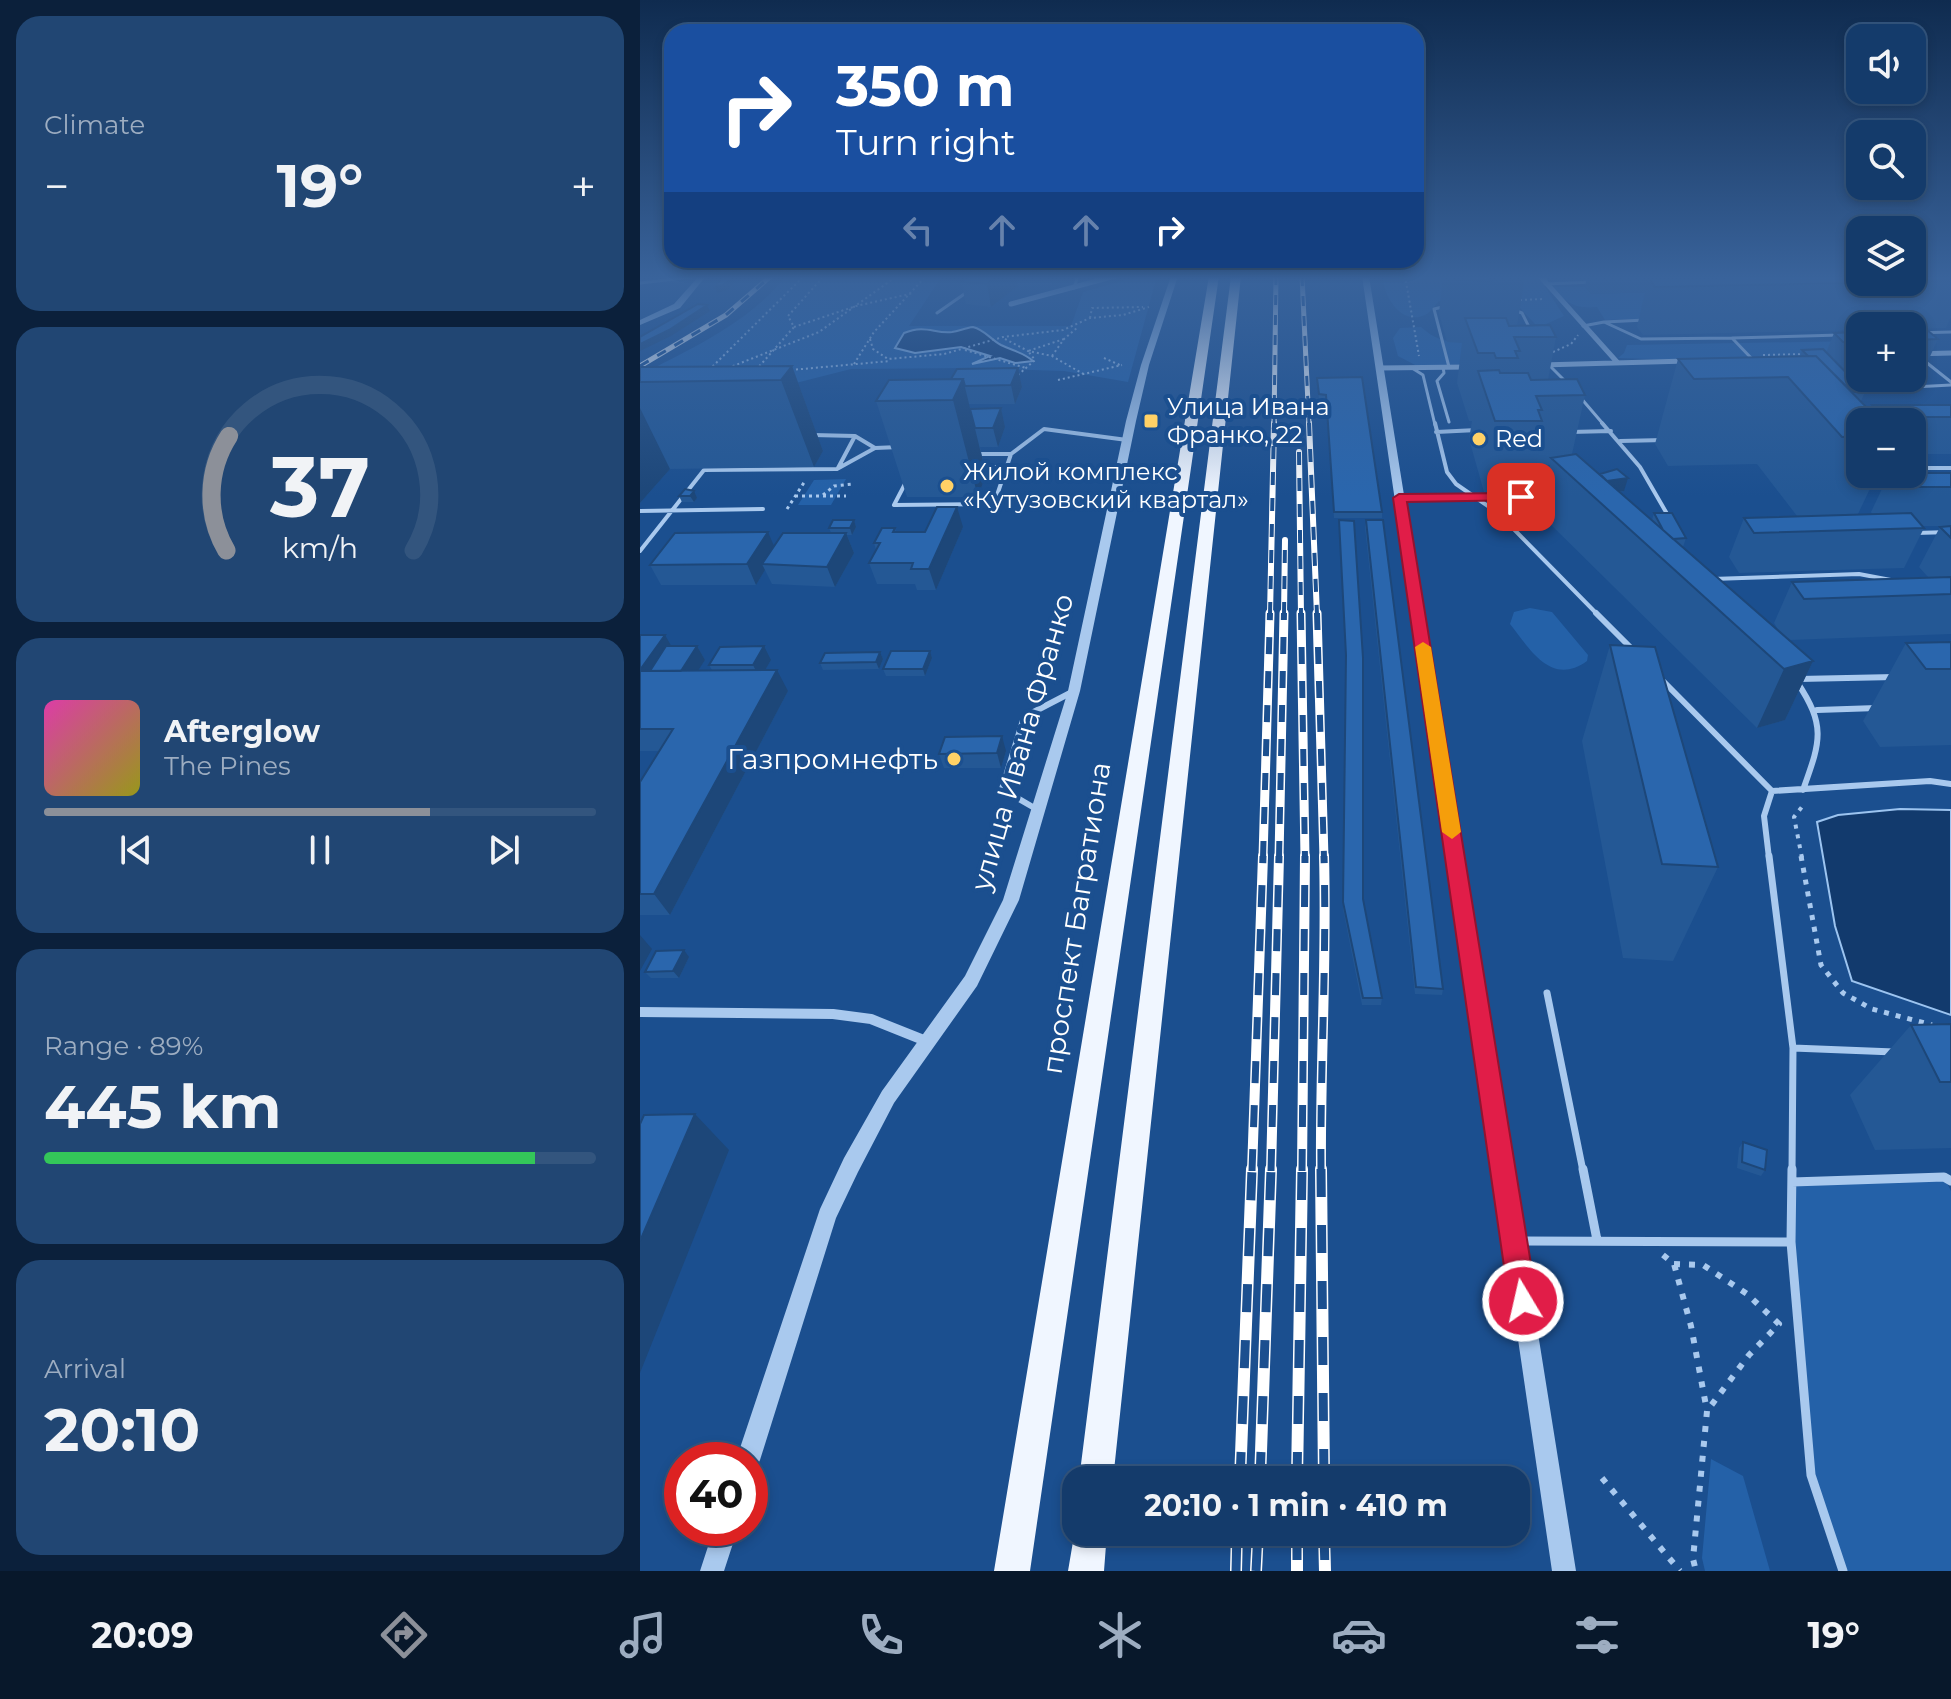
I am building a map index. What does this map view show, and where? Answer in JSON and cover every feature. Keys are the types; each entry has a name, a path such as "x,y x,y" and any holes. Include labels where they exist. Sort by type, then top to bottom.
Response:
{"main road":[{"name":"проспект Багратиона","path":"1012,1571 1213,349"},
{"name":"проспект Багратиона","path":"1097,1466 1217,349"},
{"path":"1086,1571 1089,1546"}],"street":[{"name":"улица Ивана Франко","path":"754,1442 827,1216 888,1097 971,981 1011,900 1074,691 1127,440 1150,349"},
{"path":"1376,349 1564,1571"},
{"path":"1605,349 1617,362"},
{"path":"1926,353 1951,353"},
{"path":"1738,360 1768,359"},
{"path":"1532,365 1693,361"},
{"path":"1379,368 1469,366"},
{"path":"640,1012 833,1014 871,1019 926,1041"},
{"path":"712,1571 720,1546"}],"lane":[{"path":"1444,349 1449,367 1460,374"},
{"path":"1743,349 1757,366"},
{"path":"1547,363 1620,441 1640,467 1674,526"},
{"path":"1926,363 1951,383"},
{"path":"1449,367 1437,381 1449,422"},
{"path":"1412,368 1423,375 1447,472 1456,484 1498,513 1640,658"},
{"path":"1857,398 1849,390 1951,383"},
{"path":"914,467 894,505 994,504 1011,454 1044,429 1127,440"},
{"path":"1436,432 1489,430"},
{"path":"1556,432 1611,431"},
{"path":"800,435 855,436 875,448"},
{"path":"837,469 855,436"},
{"path":"1620,441 1672,440"},
{"path":"640,551 704,470 837,469 875,448 909,447"},
{"path":"971,454 1011,454"},
{"path":"972,467 1007,467"},
{"path":"1926,468 1951,468"},
{"path":"1399,498 1545,497"},
{"path":"640,511 763,509"},
{"path":"1910,533 1951,532"},
{"path":"1714,591 1704,580 1859,574 1899,582"},
{"path":"1651,669 1772,791 1930,781 1951,784"},
{"path":"1803,790 1823,732 1817,710 1795,679 1897,677"},
{"path":"1040,811 1002,789 1024,717 1074,691"},
{"path":"1817,710 1889,708"},
{"path":"1772,791 1764,816 1793,1048 1791,1242 1811,1475 1843,1571"},
{"path":"1547,993 1597,1240"},
{"path":"1793,1048 1907,1052"},
{"path":"1792,1182 1944,1177 1951,1181"},
{"path":"1514,1241 1791,1242"}],"path":[{"path":"714,373 702,378 727,349"},
{"path":"726,369 777,349"},
{"path":"854,364 863,349"},
{"path":"873,349 888,359 903,359"},
{"path":"1025,349 1052,356 1085,375"},
{"path":"1028,351 1033,349"},
{"path":"1052,356 1057,349"},
{"path":"1418,349 1421,364"},
{"path":"1547,363 1546,356 1560,349"},
{"path":"789,370 963,350 1027,368"},
{"path":"753,373 773,351"},
{"path":"1018,375 1035,360 1028,351"},
{"path":"1751,358 1814,353"},
{"path":"1058,380 1122,365 1104,358"},
{"path":"787,509 804,484"},
{"path":"822,496 834,486 853,484"},
{"path":"795,496 846,496"},
{"path":"1816,801 1805,803 1794,817 1821,965 1843,993 1872,1009 1936,1026"},
{"path":"1646,1242 1674,1264 1703,1265 1747,1294 1779,1324 1749,1355 1707,1411"},
{"path":"1674,1264 1691,1326 1707,1411 1693,1559 1696,1571"},
{"path":"1602,1478 1680,1571"}],"shaded area":[{"path":"689,349 1137,349 1128,382 1064,371 971,368 851,369 784,386 640,375"},
{"path":"900,349 943,349 915,353"},
{"path":"968,349 1011,349 1033,361 1015,363 1000,358 972,364 990,356"},
{"path":"1396,349 1496,349 1475,364 1417,366 1398,356"},
{"path":"1625,349 1846,349 1846,354 1689,360 1618,358"},
{"path":"846,479 831,505 798,505 814,480"},
{"path":"1530,608 1552,612 1588,655 1587,661 1563,670 1542,662 1510,624 1514,612"},
{"path":"1900,809 1951,810 1951,1015 1852,981 1835,926 1817,822 1838,815"},
{"path":"1944,1177 1951,1191 1951,1571 1843,1571 1811,1475 1791,1242 1792,1182"},
{"path":"1711,1459 1743,1476 1770,1571 1705,1571 1702,1558"}],"building":[{"path":"1477,349 1520,351 1515,351 1518,358 1496,358 1494,353 1478,353"},
{"path":"1823,349 1846,373 1846,386 1816,356 1808,356 1802,350"},
{"path":"1816,356 1846,386 1846,392 1851,392 1867,408 1846,408 1846,437 1842,437 1788,377 1694,379 1678,359"},
{"path":"792,366 781,380 640,382 640,367"},
{"path":"1018,368 1011,385 965,386 963,379 951,379 957,369"},
{"path":"1499,370 1500,373 1528,373 1531,380 1577,379 1585,395 1536,396 1542,410 1538,410 1542,421 1495,421 1478,371"},
{"path":"1362,377 1382,512 1334,512 1326,395 1319,394 1317,378"},
{"path":"963,379 953,400 876,401 889,380"},
{"path":"1872,405 1951,405 1951,417 1926,417 1926,408 1875,408"},
{"path":"1001,408 993,428 975,428 970,409"},
{"path":"1576,454 1813,661 1784,669 1551,458"},
{"path":"1617,469 1628,478 1607,481 1600,474"},
{"path":"1926,473 1951,473 1951,487 1926,487"},
{"path":"685,489 694,491 690,496 679,496"},
{"path":"937,507 957,507 929,569 911,569 913,563 869,563 880,543 874,543 882,528 895,528 893,532 925,532"},
{"path":"1654,513 1672,513 1686,538 1673,539 1663,530"},
{"path":"1911,513 1924,528 1754,533 1744,518"},
{"path":"833,520 854,520 850,528 829,528"},
{"path":"1339,520 1354,521 1363,658 1363,899 1382,998 1363,998 1343,902 1346,655"},
{"path":"1366,520 1383,520 1443,989 1416,987"},
{"path":"1951,526 1951,538 1940,527"},
{"path":"768,532 747,564 650,565 675,533"},
{"path":"783,533 846,533 827,567 762,564"},
{"path":"1951,577 1951,594 1804,599 1792,582"},
{"path":"640,635 665,635 640,670"},
{"path":"1951,642 1951,669 1926,669 1906,643"},
{"path":"1610,645 1655,647 1718,867 1662,864"},
{"path":"666,646 697,646 681,671 650,671"},
{"path":"764,646 753,665 709,665 720,647"},
{"path":"891,651 930,651 923,669 883,669"},
{"path":"880,652 876,662 820,663 825,653"},
{"path":"777,670 654,894 640,894 640,782 673,729 640,729 640,671"},
{"path":"1002,736 997,753 939,754 945,737"},
{"path":"684,950 673,971 645,972 656,951"},
{"path":"1951,1024 1951,1082 1940,1082 1911,1025"},
{"path":"695,1114 640,1241 640,1124 644,1115"},
{"path":"1743,1142 1767,1150 1765,1170 1742,1162"}],"railway":[{"path":"640,366 668,349"},
{"path":"1274,425 1275,349"},
{"path":"1305,349 1309,425"},
{"path":"1270,615 1274,423"},
{"path":"1309,423 1317,615"},
{"path":"1299,452 1301,615"},
{"path":"1284,615 1285,540"},
{"path":"1263,858 1270,613"},
{"path":"1279,858 1284,613"},
{"path":"1301,613 1305,857"},
{"path":"1317,613 1324,858"},
{"path":"1252,1171 1263,856"},
{"path":"1271,1171 1279,856"},
{"path":"1321,1169 1324,856"},
{"path":"1302,1171 1305,857"},
{"path":"1241,1466 1252,1169"},
{"path":"1260,1466 1271,1169"},
{"path":"1297,1466 1302,1169"},
{"path":"1321,1169 1324,1466"},
{"path":"1236,1571 1237,1546"},
{"path":"1256,1571 1257,1546"},
{"path":"1297,1546 1297,1571"},
{"path":"1324,1546 1325,1571"}],"slow traffic":[{"path":"1423,647 1452,832"}],"place":[{"name":"Улица Ивана Франко, 22","path":"1151,421"},
{"name":"Red","path":"1479,439"},
{"name":"Жилой комплекс «Кутузовский квартал»","path":"947,486"},
{"name":"Газпромнефть","path":"954,759"}],"route":[{"path":"1521,497 1399,498 1523,1301"}]}
